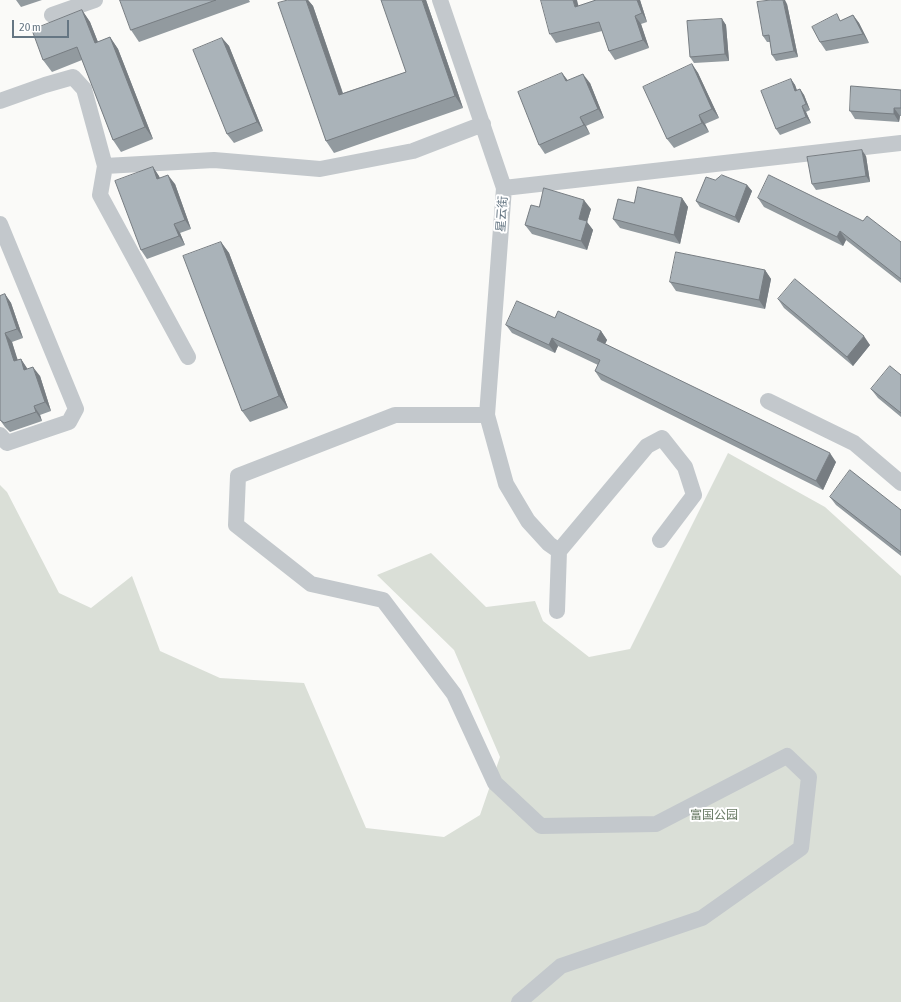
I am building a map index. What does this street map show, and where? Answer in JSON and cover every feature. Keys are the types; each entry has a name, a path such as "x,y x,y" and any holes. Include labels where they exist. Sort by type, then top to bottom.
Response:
{"street":[{"path":"52,15 95,0"},
{"name":"星云街","path":"440,0 504,188 487,415 506,484 528,521 548,544 559,551"},
{"path":"0,101 73,77 84,89 105,166 100,195 188,357"},
{"path":"105,166 214,160 320,169 413,151 483,124"},
{"path":"504,188 901,143"},
{"path":"0,224 76,409 69,422 41,432 7,443 0,435"},
{"path":"768,401 854,443 901,483"},
{"path":"487,415 395,415 238,476 236,525 311,584 383,600 454,694 495,783 541,826 656,824 787,756 809,777 801,848 702,918 561,966 519,1002"},
{"path":"557,612 559,551 648,446 662,438 685,467 694,495 660,540"}],"green space":[{"name":"富国公园","path":"728,453 825,507 901,576 901,1002 0,1002 0,485 7,492 59,593 91,608 132,576 160,651 220,678 304,683 366,828 444,837 480,815 500,757 454,650 377,575 431,553 486,607 535,601 543,621 589,657 630,649"}],"building":[{"path":"120,0 216,0 131,30"},
{"path":"288,0 306,0 339,95 406,72 381,0 422,0 455,96 326,141 278,3"},
{"path":"541,0 573,0 575,7 596,0 637,0 642,13 635,16 643,40 609,51 599,22 550,34"},
{"path":"783,0 794,51 772,55 769,35 763,36 757,2"},
{"path":"82,10 95,43 110,37 145,127 113,140 77,47 43,60 32,30"},
{"path":"837,14 840,21 853,15 863,34 820,42 812,27"},
{"path":"722,19 725,54 690,57 687,21"},
{"path":"222,38 257,122 227,134 193,50"},
{"path":"692,64 712,109 699,115 702,123 667,139 643,87"},
{"path":"562,73 566,81 583,74 598,109 580,117 584,125 539,145 518,92"},
{"path":"791,79 795,91 800,89 806,104 802,106 806,117 776,129 761,91"},
{"path":"851,86 901,90 901,108 894,108 894,114 850,111"},
{"path":"862,150 866,176 812,184 807,157"},
{"path":"153,167 157,179 168,175 185,220 174,224 179,236 141,250 115,181"},
{"path":"722,175 747,185 735,217 696,201 706,177 715,180"},
{"path":"769,175 863,221 867,216 901,242 901,279 840,231 837,237 758,198"},
{"path":"638,187 682,198 674,235 613,219 618,199 634,203"},
{"path":"544,188 584,200 579,219 587,221 581,241 525,225 531,205 539,207"},
{"path":"221,242 279,396 242,411 183,256"},
{"path":"676,252 765,270 759,300 670,282"},
{"path":"795,279 864,336 847,357 778,299"},
{"path":"5,294 17,329 5,333 14,361 21,359 24,370 33,367 45,402 34,406 36,412 4,423 0,420 0,296"},
{"path":"517,301 555,318 558,311 601,331 597,340 830,453 816,481 595,371 600,360 552,338 549,345 506,325"},
{"path":"890,366 901,375 901,413 871,389"},
{"path":"850,470 901,510 901,552 830,497"}]}
